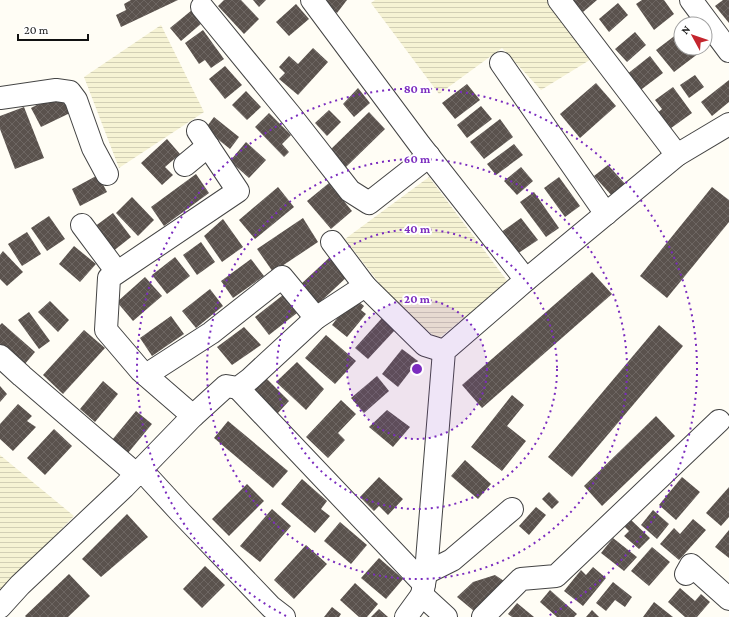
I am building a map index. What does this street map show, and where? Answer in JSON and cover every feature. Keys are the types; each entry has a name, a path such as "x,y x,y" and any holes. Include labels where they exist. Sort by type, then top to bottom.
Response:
{"street":[{"path":"312,0 429,156 526,280"},
{"path":"559,0 677,155"},
{"path":"691,0 729,51"},
{"path":"202,7 350,191 368,203 429,156"},
{"path":"501,63 606,214"},
{"path":"0,98 56,90 70,92 76,100 93,148 107,174"},
{"path":"424,584 444,351 526,280 677,155 729,124"},
{"path":"186,165 203,138 238,191 109,278 106,330 141,371 193,416"},
{"path":"82,225 117,272"},
{"path":"332,242 365,286 425,345 444,351"},
{"path":"146,375 211,332 282,277 316,318"},
{"path":"238,388 250,379 316,318 365,286"},
{"path":"0,356 136,474 147,476 181,514 271,607 284,617"},
{"path":"0,607 20,585 124,487 193,416 226,386 238,388 424,584 446,617"},
{"path":"483,617 521,579 556,576 719,421"},
{"path":"406,617 424,584 512,509"},
{"path":"686,574 691,565 729,599"}],"shaded area":[{"path":"375,0 548,0 593,58 541,90 502,48 439,94 371,3"},
{"path":"161,25 204,112 119,168 84,77"},
{"path":"429,177 508,282 438,339 396,305 345,239"},
{"path":"0,455 74,516 0,592"}],"building":[{"path":"131,0 178,0 121,27 116,15 126,10 124,4"},
{"path":"224,0 241,0 259,19 244,34 218,6"},
{"path":"253,0 266,0 259,7"},
{"path":"320,0 347,0 337,13"},
{"path":"573,0 597,0 583,12"},
{"path":"642,0 664,0 674,14 654,30 636,4"},
{"path":"723,0 729,0 729,23 715,6"},
{"path":"618,3 628,15 609,32 599,19"},
{"path":"296,4 309,19 289,36 276,22"},
{"path":"192,10 202,23 181,41 170,28"},
{"path":"203,30 224,59 211,68 205,60 199,64 185,43"},
{"path":"635,32 646,45 627,62 615,49"},
{"path":"673,37 673,56 695,56 674,72 656,50"},
{"path":"313,48 328,62 298,95 279,79 285,73 279,67 289,56 298,64"},
{"path":"650,56 663,73 638,92 626,75"},
{"path":"225,66 242,85 225,99 209,79"},
{"path":"695,75 704,87 689,98 680,85"},
{"path":"729,80 729,102 712,116 701,102"},
{"path":"596,83 616,106 580,138 560,114"},
{"path":"467,84 480,100 455,119 442,103"},
{"path":"673,87 692,113 667,131 655,115 662,109 655,100"},
{"path":"358,88 370,103 354,117 343,104"},
{"path":"246,91 261,107 247,120 232,105"},
{"path":"60,93 70,113 41,127 31,108"},
{"path":"481,106 492,119 467,138 457,125"},
{"path":"24,107 44,158 15,169 0,129 0,116"},
{"path":"329,110 341,122 327,136 315,123"},
{"path":"369,112 385,129 346,167 330,150"},
{"path":"269,113 291,135 282,144 289,152 284,157 255,127"},
{"path":"214,117 239,137 230,149 205,129"},
{"path":"500,119 513,137 484,159 470,142"},
{"path":"167,139 180,154 165,167 173,175 162,185 141,163"},
{"path":"246,142 266,160 249,178 230,161"},
{"path":"514,144 523,155 496,175 487,164"},
{"path":"608,165 626,185 613,197 594,176"},
{"path":"521,167 533,181 517,195 504,181"},
{"path":"196,174 209,193 164,226 151,207"},
{"path":"98,175 107,192 80,206 72,189"},
{"path":"559,177 580,206 565,217 544,188"},
{"path":"329,183 352,211 331,229 307,201"},
{"path":"278,187 294,207 255,239 239,220"},
{"path":"712,187 729,200 729,222 667,298 640,276"},
{"path":"534,192 559,228 546,237 520,202"},
{"path":"132,197 154,220 138,236 116,213"},
{"path":"113,213 131,237 112,252 94,227"},
{"path":"49,216 65,239 47,251 31,228"},
{"path":"303,218 318,242 273,272 257,249"},
{"path":"521,218 538,240 514,256 500,233"},
{"path":"223,219 243,247 222,262 204,236"},
{"path":"27,232 41,254 22,266 8,244"},
{"path":"201,242 215,262 197,275 183,255"},
{"path":"74,246 96,264 80,282 59,264"},
{"path":"3,251 23,272 7,286 0,279 0,255"},
{"path":"175,257 190,276 167,294 152,275"},
{"path":"330,257 348,276 318,304 300,285"},
{"path":"251,259 264,276 233,298 221,281"},
{"path":"592,272 612,294 482,408 462,385"},
{"path":"145,277 162,296 133,321 117,302"},
{"path":"210,289 223,306 196,328 182,311"},
{"path":"283,295 297,313 269,335 255,317"},
{"path":"353,297 364,306 361,310 366,314 347,337 332,325"},
{"path":"50,301 69,320 58,332 38,312"},
{"path":"29,312 50,341 39,349 18,320"},
{"path":"171,316 184,334 152,356 140,338"},
{"path":"382,318 395,330 368,359 355,348"},
{"path":"2,323 35,352 24,365 0,344 0,325"},
{"path":"659,325 683,346 572,477 548,457"},
{"path":"244,327 261,345 232,365 217,347"},
{"path":"84,330 105,348 63,394 43,375"},
{"path":"326,335 356,361 335,384 305,358"},
{"path":"402,349 418,361 398,387 382,374"},
{"path":"297,362 324,389 306,410 276,382"},
{"path":"377,376 389,391 364,413 351,398"},
{"path":"266,378 289,401 277,414 254,391"},
{"path":"103,381 118,394 95,422 80,409"},
{"path":"0,386 7,394 0,402"},
{"path":"512,395 524,405 507,426 526,441 502,471 471,447"},
{"path":"341,400 356,414 338,433 345,440 328,458 306,437"},
{"path":"18,404 32,416 27,421 36,427 13,451 0,439 0,424"},
{"path":"387,410 410,427 393,447 369,427"},
{"path":"136,411 152,424 128,453 112,440"},
{"path":"656,416 675,436 602,506 584,486"},
{"path":"228,421 288,471 273,488 214,438"},
{"path":"54,429 72,446 45,475 27,458"},
{"path":"465,460 491,484 478,499 451,476"},
{"path":"379,477 403,499 388,515 379,506 374,511 360,497"},
{"path":"682,477 700,492 676,520 659,505"},
{"path":"302,479 327,501 321,509 330,516 315,533 281,504"},
{"path":"247,484 264,501 229,536 212,519"},
{"path":"729,487 729,517 721,526 706,513"},
{"path":"549,492 559,502 552,509 542,499"},
{"path":"536,507 546,515 529,535 519,526"},
{"path":"272,509 291,526 260,562 240,546"},
{"path":"653,510 669,524 657,539 641,525"},
{"path":"127,514 148,537 101,577 82,559"},
{"path":"630,519 650,538 639,549 624,536 629,531 624,526"},
{"path":"693,519 706,530 679,560 660,544 674,528 680,534"},
{"path":"340,522 367,545 351,564 324,541"},
{"path":"729,530 729,558 715,547"},
{"path":"613,538 637,557 624,571 601,553"},
{"path":"306,545 327,564 294,599 274,580"},
{"path":"652,547 670,562 649,586 631,571"},
{"path":"379,558 403,579 386,599 361,578"},
{"path":"205,566 225,585 202,608 183,589"},
{"path":"593,567 606,578 583,606 564,591 581,570 586,575"},
{"path":"69,574 90,596 68,617 25,616"},
{"path":"495,575 504,581 474,611 457,597 473,582"},
{"path":"613,582 632,597 625,607 615,600 606,611 596,603"},
{"path":"355,583 378,604 367,617 359,617 340,600"},
{"path":"680,588 695,601 701,594 710,602 697,617 685,617 668,602"},
{"path":"550,590 577,614 574,617 557,617 540,602"},
{"path":"654,602 673,617 643,617"},
{"path":"517,603 534,617 512,617 508,614"},
{"path":"332,607 341,614 339,617 324,617"},
{"path":"379,609 388,617 371,617"},
{"path":"592,610 599,617 586,617"}]}
